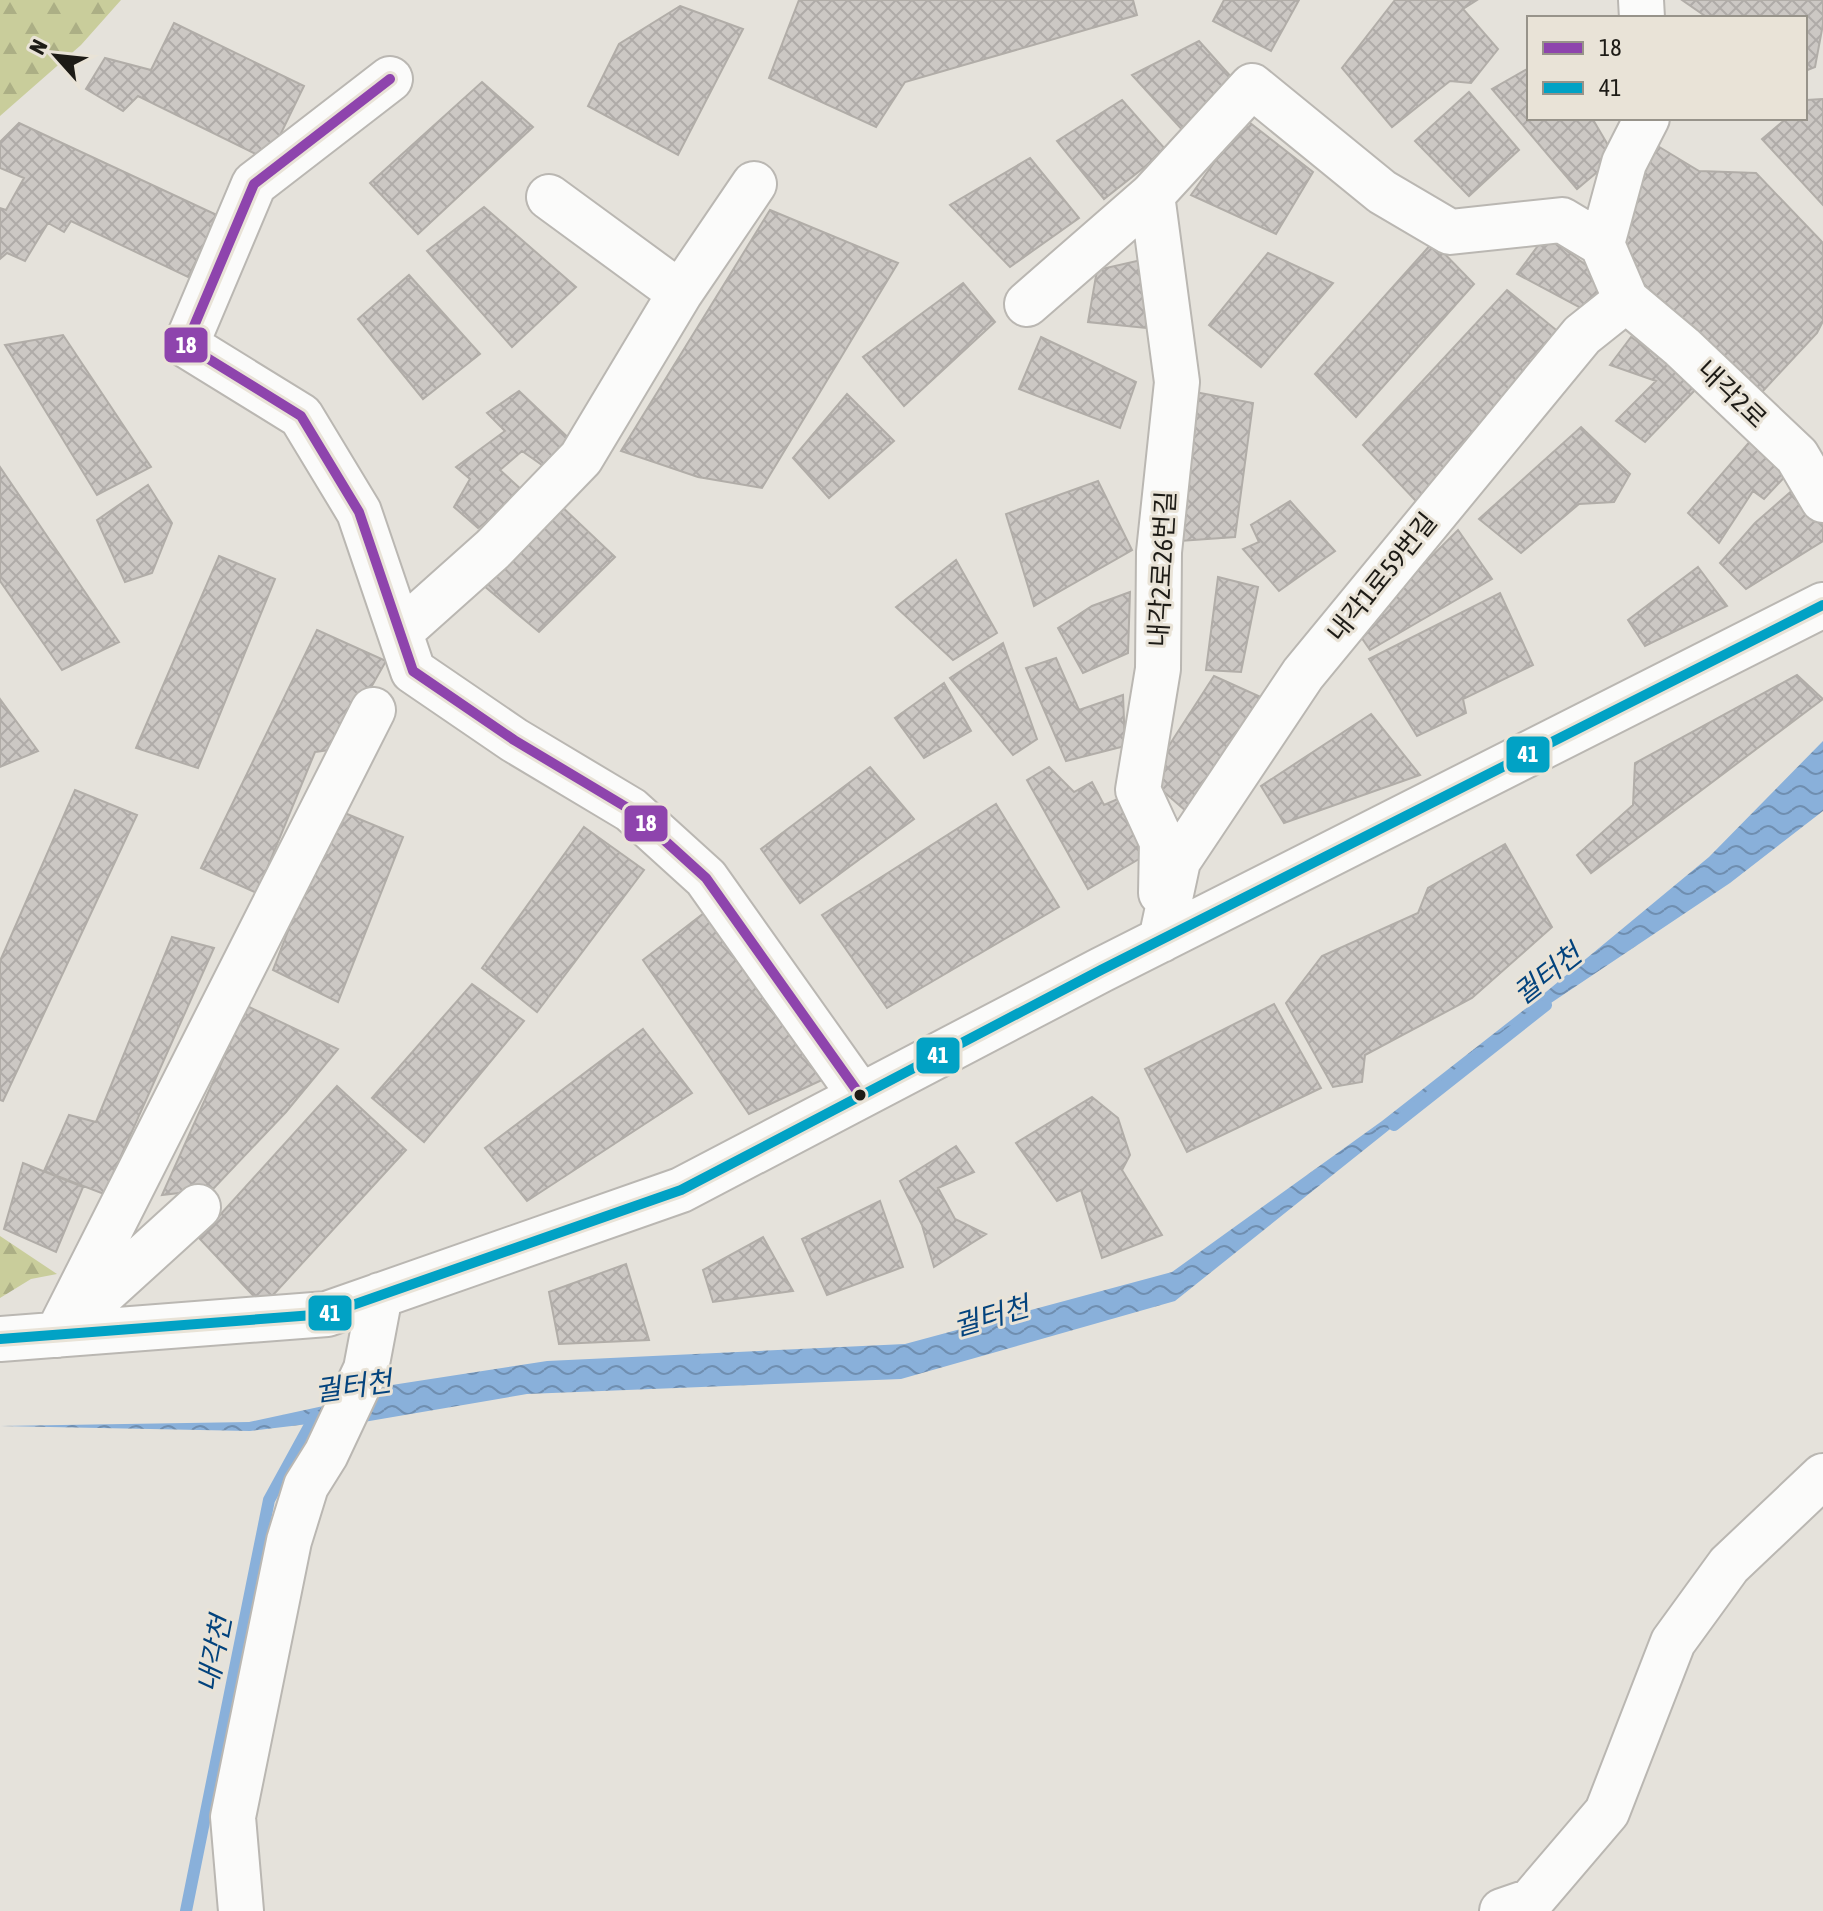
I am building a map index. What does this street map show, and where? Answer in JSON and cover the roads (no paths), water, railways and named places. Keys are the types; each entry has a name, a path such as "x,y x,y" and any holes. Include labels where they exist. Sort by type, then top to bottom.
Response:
{"street":[{"path":"390,79 254,184 186,345 301,416 359,512 413,671 514,740 631,810 706,878 860,1095"},
{"path":"1027,304 1152,195 1252,86 1382,192 1450,232 1562,220 1602,244 1626,300"},
{"path":"1602,244 1624,163 1646,120"},
{"path":"400,632 493,549 581,458 680,293 754,184"},
{"name":"내각2로26번길","path":"1152,195 1177,382 1159,552 1158,669 1138,790 1162,842 1161,940"},
{"path":"549,197 680,293"},
{"name":"내각1로59번길","path":"1161,940 1178,861 1303,674 1582,335 1626,300"},
{"name":"내각2로","path":"1626,300 1682,347 1797,456 1823,500"},
{"path":"0,1339 327,1314 681,1190 1161,940 1823,605"},
{"path":"57,1335 373,710"},
{"path":"57,1335 198,1207"},
{"path":"241,1911 233,1817 289,1541 306,1486 326,1454 366,1369 380,1295"},
{"path":"1502,1911 1531,1901 1607,1812 1673,1642 1729,1565 1823,1476"}],"water":[{"path":"1823,741 1823,811 1730,883 1533,1015 1175,1301 901,1379 527,1394 352,1424 366,1389 547,1361 905,1344 1172,1272 1382,1121 1529,1006 1709,857"},
{"path":"328,1405 325,1422 250,1431 0,1426 249,1422"}],"waterway":[{"name":"궐터천","path":"1394,1125 1546,1005"},
{"name":"내각천","path":"186,1911 269,1500 315,1416"}]}
